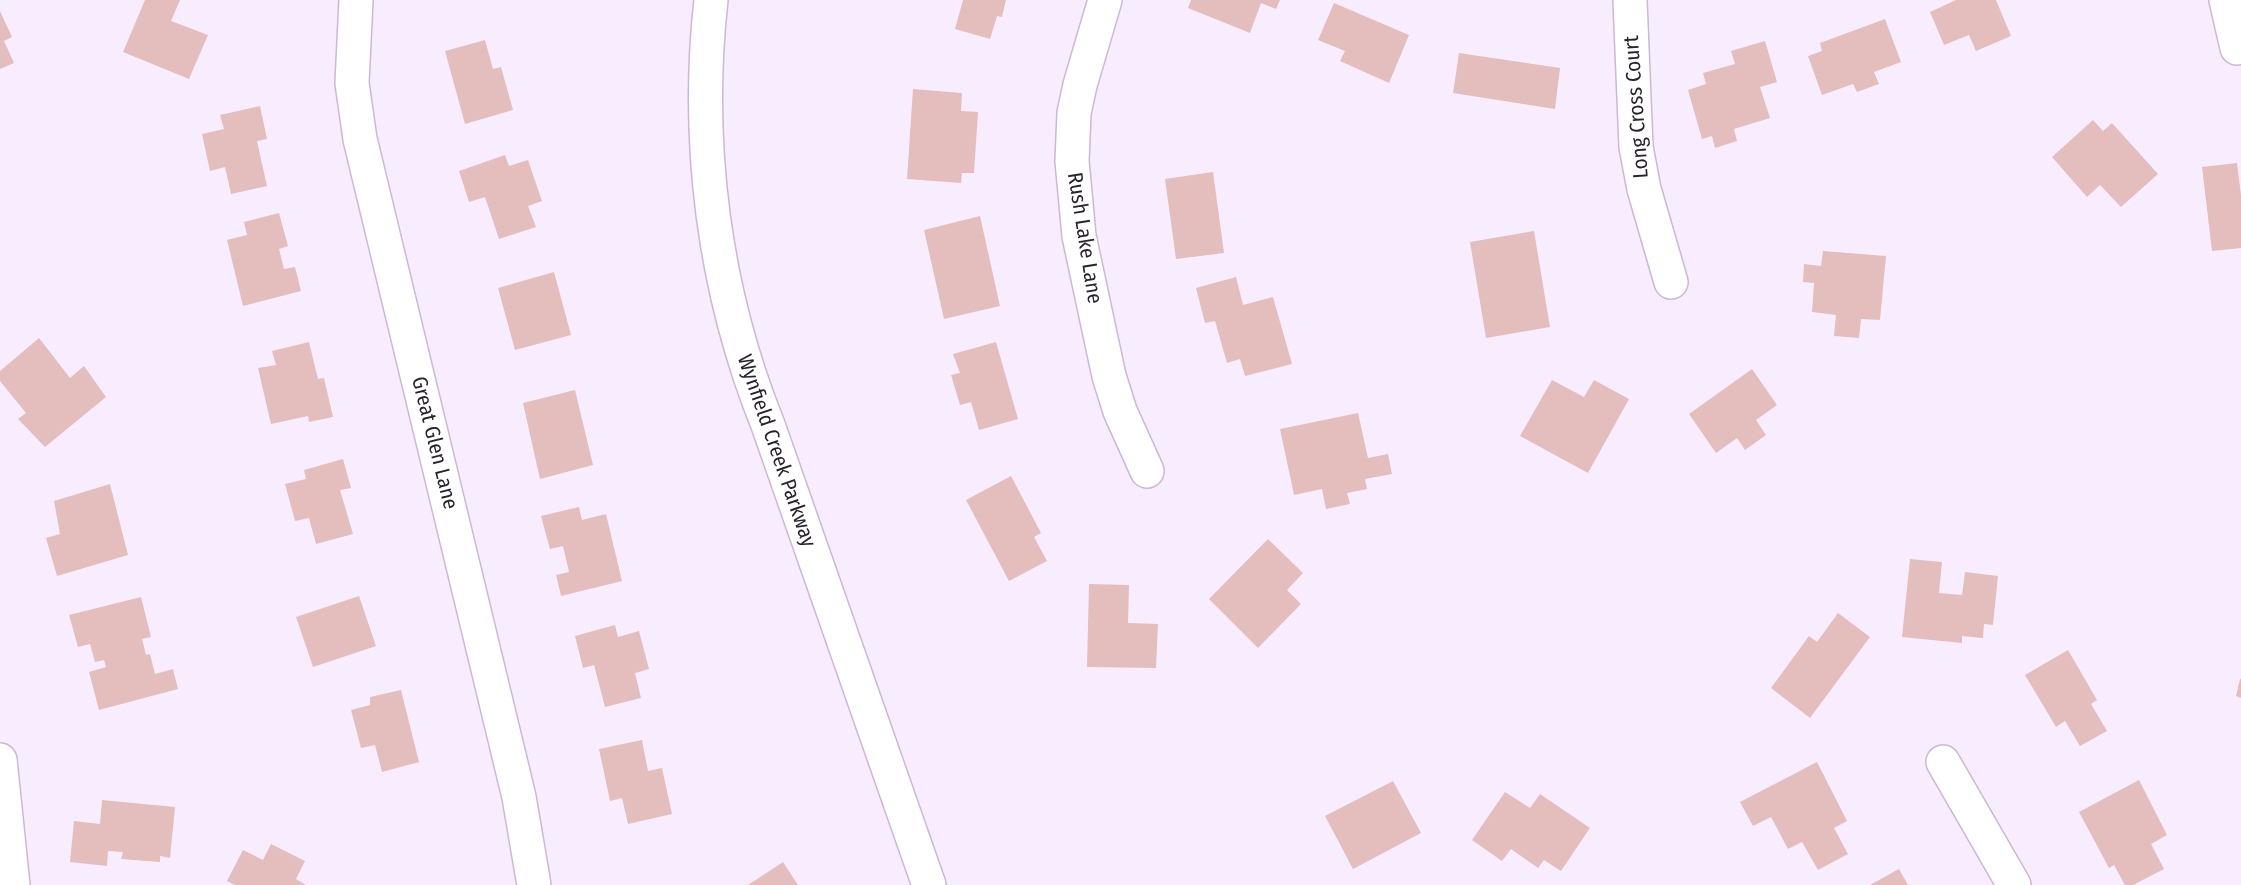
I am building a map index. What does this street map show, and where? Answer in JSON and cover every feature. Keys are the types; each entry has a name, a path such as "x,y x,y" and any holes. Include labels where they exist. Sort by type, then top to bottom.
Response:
{"street":[{"name":"Great Glen Lane","path":"356,0 351,83 360,139 519,797 534,885"},
{"name":"Wynfield Creek Parkway","path":"711,0 706,79 707,145 712,210 730,312 746,372 768,425 929,885"},
{"name":"Rush Lake Lane","path":"1105,0 1074,113 1072,161 1079,236 1109,376 1120,411 1148,471"},
{"name":"Long Cross Court","path":"1630,0 1636,147 1644,189 1671,282"},
{"path":"2226,0 2237,48"},
{"path":"0,760 13,885"},
{"path":"1943,762 2014,885"}],"building":[{"path":"145,0 180,0 171,21 208,35 189,79 123,52"},
{"path":"963,0 1006,0 1002,17 997,16 990,39 955,29"},
{"path":"1191,0 1280,0 1276,9 1261,3 1250,33 1188,8"},
{"path":"1956,0 1996,0 2011,36 1976,51 1969,35 1944,45 1930,12"},
{"path":"1334,3 1409,35 1389,83 1340,61 1345,51 1318,40"},
{"path":"0,11 12,37 4,41 14,63 0,69"},
{"path":"1885,19 1901,62 1874,72 1879,84 1857,92 1853,84 1822,95 1808,56 1822,51 1820,43"},
{"path":"485,40 493,69 501,67 513,110 465,124 445,51"},
{"path":"1765,41 1777,82 1760,87 1770,118 1734,129 1737,141 1715,148 1712,136 1702,139 1688,90 1706,84 1703,73 1735,64 1731,51"},
{"path":"1459,53 1560,68 1555,109 1453,93"},
{"path":"913,89 962,93 961,111 978,112 974,173 962,173 961,183 907,179"},
{"path":"260,106 267,139 257,141 267,186 231,194 225,167 210,171 202,134 224,129 220,115"},
{"path":"2093,120 2103,131 2112,123 2158,174 2121,207 2100,185 2087,197 2052,157"},
{"path":"505,155 509,166 528,160 542,201 528,206 536,227 499,239 485,197 469,202 459,171"},
{"path":"2237,163 2241,195 2241,248 2212,251 2202,167"},
{"path":"1213,172 1224,253 1176,259 1165,179"},
{"path":"279,213 288,246 279,249 284,269 295,267 301,291 243,306 227,240 247,235 244,222"},
{"path":"980,216 1000,306 944,319 924,230"},
{"path":"1534,231 1550,327 1486,338 1470,242"},
{"path":"1823,251 1886,256 1880,320 1861,319 1859,338 1834,336 1836,315 1812,312 1814,283 1803,282 1804,264 1821,266"},
{"path":"554,272 571,335 515,350 498,288"},
{"path":"1236,277 1243,305 1273,297 1292,364 1245,376 1240,359 1227,363 1215,321 1205,323 1196,288"},
{"path":"39,338 70,378 84,366 106,397 45,447 18,419 26,413 0,381 0,371"},
{"path":"309,342 318,379 324,378 333,417 309,422 308,416 271,424 258,368 276,365 272,351"},
{"path":"996,342 1018,419 979,430 971,402 960,405 951,375 960,373 953,354"},
{"path":"1752,369 1777,405 1756,420 1766,435 1745,450 1737,438 1716,453 1689,414"},
{"path":"1552,380 1584,397 1594,380 1629,399 1588,473 1520,436"},
{"path":"575,390 593,465 540,479 523,403"},
{"path":"1358,413 1368,458 1388,454 1392,474 1365,479 1367,489 1347,493 1350,504 1326,509 1322,489 1294,495 1280,429"},
{"path":"343,459 351,488 340,490 353,534 316,544 309,518 295,521 285,484 306,479 304,470"},
{"path":"1011,476 1041,533 1034,537 1047,561 1009,581 966,500"},
{"path":"110,484 128,555 57,576 46,538 60,534 54,501"},
{"path":"579,507 582,520 606,514 622,581 561,596 556,575 569,572 563,546 550,549 541,516"},
{"path":"1268,539 1303,573 1287,590 1301,604 1258,648 1209,599"},
{"path":"1910,559 1942,562 1939,593 1962,595 1965,572 1998,576 1993,625 1984,624 1983,638 1962,636 1962,643 1902,637"},
{"path":"1089,584 1129,585 1128,623 1158,624 1156,668 1087,667"},
{"path":"359,596 376,646 313,667 296,617"},
{"path":"141,597 151,637 142,639 146,655 150,654 155,674 173,669 178,689 99,710 89,672 106,667 104,660 95,662 90,644 78,647 69,615"},
{"path":"1838,613 1870,637 1810,718 1771,688 1809,636 1817,642"},
{"path":"615,625 618,637 639,631 649,669 635,673 641,698 605,707 594,665 583,668 575,636"},
{"path":"2068,650 2097,700 2091,704 2107,731 2080,746 2065,721 2056,727 2025,675"},
{"path":"2241,679 2241,698 2236,696"},
{"path":"401,690 419,762 382,772 375,745 361,748 351,710 370,705 370,697"},
{"path":"642,740 648,771 662,768 672,814 628,824 622,798 610,801 599,749"},
{"path":"1817,762 1847,821 1834,828 1848,854 1818,870 1802,842 1788,849 1771,817 1753,826 1740,802"},
{"path":"2139,780 2167,835 2151,844 2164,869 2133,885 2125,885 2114,865 2109,868 2079,812"},
{"path":"1393,781 1421,833 1353,869 1325,816"},
{"path":"1505,792 1530,808 1540,794 1590,828 1561,871 1544,860 1538,868 1511,849 1502,861 1472,840"},
{"path":"102,800 175,807 170,858 160,856 160,862 121,859 123,852 108,851 107,866 70,862 74,821 100,824"},
{"path":"271,844 305,861 296,879 306,885 235,885 227,881 243,850 263,860"},
{"path":"783,862 798,885 748,885"},
{"path":"1899,869 1908,885 1870,885"}]}
